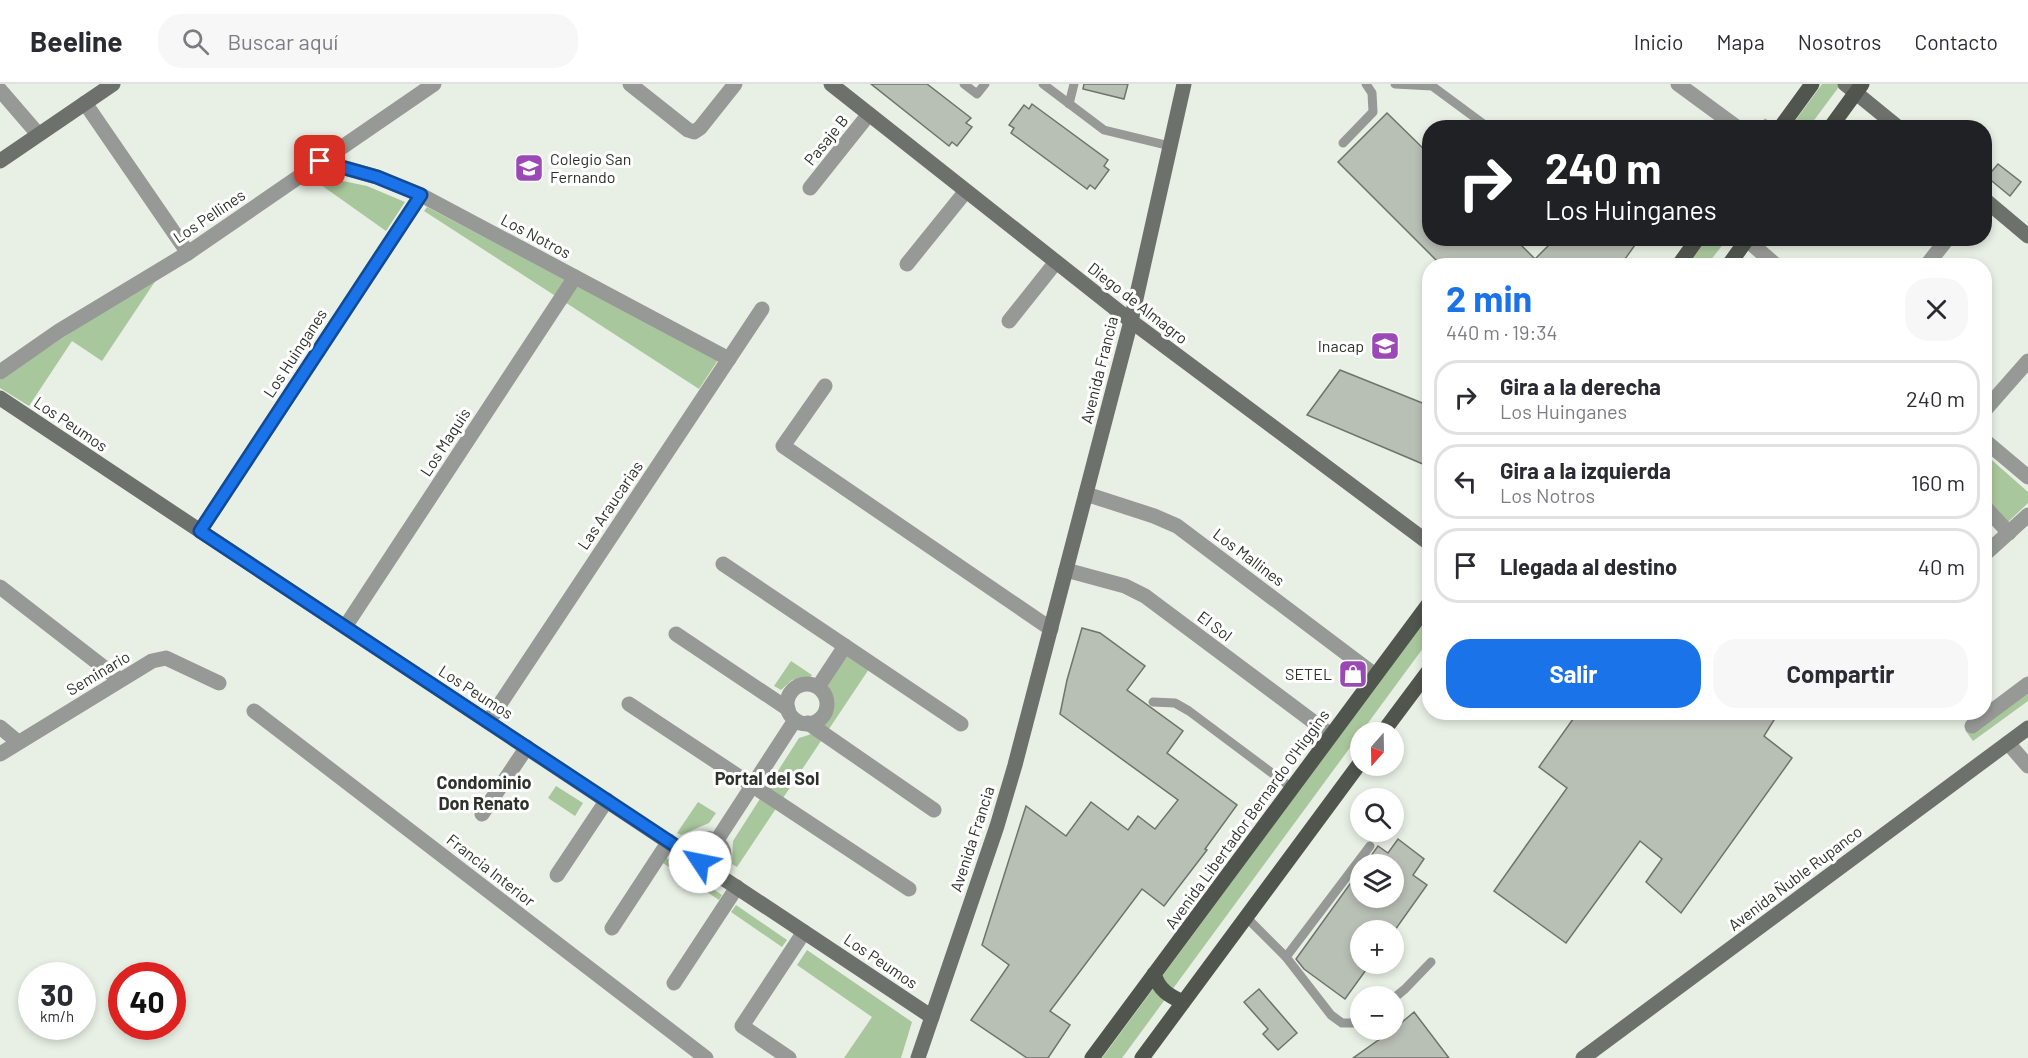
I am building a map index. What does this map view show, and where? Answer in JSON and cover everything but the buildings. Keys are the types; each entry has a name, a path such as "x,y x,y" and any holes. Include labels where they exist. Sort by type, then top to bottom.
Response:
{"main road":[{"path":"1785,120 1812,84"},
{"path":"1835,120 1854,86"},
{"name":"Avenida Libertador Bernardo O'Higgins","path":"1092,1058 1422,613"},
{"path":"1390,722 1422,680"},
{"path":"1142,1058 1350,776"},
{"path":"1154,974 1163,992 1183,1002"}],"street":[{"path":"0,160 112,84"},
{"name":"Los Pellines","path":"0,372 59,331 188,253 434,84"},
{"path":"630,84 688,130 694,132 700,128 735,84"},
{"name":"Diego de Almagro","path":"831,84 1131,321 1422,538"},
{"name":"Avenida Francia","path":"918,1058 997,826 1051,629 1131,321 1184,84"},
{"path":"1678,84 1726,120"},
{"path":"1854,86 1890,120"},
{"path":"0,90 38,135"},
{"path":"85,103 188,253"},
{"name":"Pasaje B","path":"810,188 869,114"},
{"name":"Los Notros","path":"320,161 377,177 421,195 729,359"},
{"path":"907,264 966,191"},
{"name":"Los Huinganes","path":"200,531 421,195"},
{"path":"1992,206 2028,236"},
{"path":"1756,246 1768,258"},
{"path":"1932,258 1942,246"},
{"path":"1009,321 1056,262"},
{"name":"Los Maquis","path":"345,627 575,277"},
{"name":"Las Araucarias","path":"488,722 762,309"},
{"path":"1992,402 2028,361"},
{"path":"825,386 783,446 1051,629"},
{"name":"Los Peumos","path":"0,398 932,1017"},
{"path":"1992,447 2028,477"},
{"name":"Los Mallines","path":"1086,494 1154,516 1177,526 1375,675"},
{"path":"1992,515 2009,533"},
{"path":"1992,548 2028,515"},
{"path":"723,564 961,723"},
{"name":"El Sol","path":"1066,570 1125,586 1145,596 1331,735"},
{"path":"0,587 120,680"},
{"path":"676,634 934,810"},
{"path":"818,687 845,646"},
{"name":"Seminario","path":"0,754 152,661 166,658 219,683"},
{"path":"806,684 818,687 825,697 826,709 819,719 797,718 788,697 795,688 806,684"},
{"path":"1992,711 2028,684"},
{"path":"629,704 909,889"},
{"name":"Francia Interior","path":"254,711 706,1058"},
{"path":"717,840 797,718"},
{"path":"1972,726 1980,720"},
{"path":"0,727 18,742"},
{"name":"Avenida Ñuble Rupanco","path":"1583,1058 2028,728"},
{"path":"2008,743 2028,766"},
{"path":"482,814 527,747"},
{"path":"557,875 607,800"},
{"path":"684,852 697,840 708,838 717,840 723,848 724,858 717,874"},
{"path":"612,928 669,841"},
{"path":"674,983 737,887"},
{"path":"789,1058 742,1026 804,932"}],"lane":[{"path":"964,84 977,94 985,84"},
{"path":"1043,84 1104,130 1170,146"},
{"path":"1069,104 1074,84"},
{"path":"1343,143 1373,112 1372,93 1366,84"},
{"path":"1395,84 1432,86 1478,120"},
{"path":"1153,702 1175,703 1189,711 1292,788"},
{"path":"1286,957 1370,846"},
{"path":"1246,917 1286,957 1331,1015 1342,1023 1350,1023"},
{"path":"1404,990 1431,962"}],"green space":[{"path":"1822,84 1841,84 1814,120 1796,120"},
{"path":"333,179 367,186 405,202 386,231 314,180"},
{"path":"427,207 718,360 699,389 424,211"},
{"path":"1701,246 1722,246 1712,258 1692,258"},
{"path":"162,271 102,361 72,341 29,406 0,388 0,380"},
{"path":"1992,460 2028,492 2028,503 2007,523 1992,505"},
{"path":"1422,624 1422,650 1369,722 1350,722 1350,748 1122,1058 1102,1058"},
{"path":"846,654 869,669 737,867 732,864 733,841 799,738 815,731 833,709 827,682"},
{"path":"791,661 812,675 810,678 792,680 781,690 774,686"},
{"path":"2028,683 2028,701 1973,741 1965,730 1978,720 1992,720 1992,710"},
{"path":"556,786 583,803 575,816 548,798"},
{"path":"698,802 716,813 709,823 681,835 677,833"},
{"path":"666,858 722,895 719,900 663,863"},
{"path":"736,905 787,940 782,947 731,912"},
{"path":"807,950 912,1022 901,1058 844,1058 872,1017 797,965"}],"place":[{"name":"Colegio San Fernando","path":"529,168"},
{"name":"Inacap","path":"1385,346"},
{"name":"SETEL","path":"1353,674"}],"district":[{"name":"Portal del Sol","path":"767,779"},
{"name":"Condominio Don Renato","path":"484,793"}],"route":[{"path":"320,161 396,183 421,195 200,531 700,862"}]}
